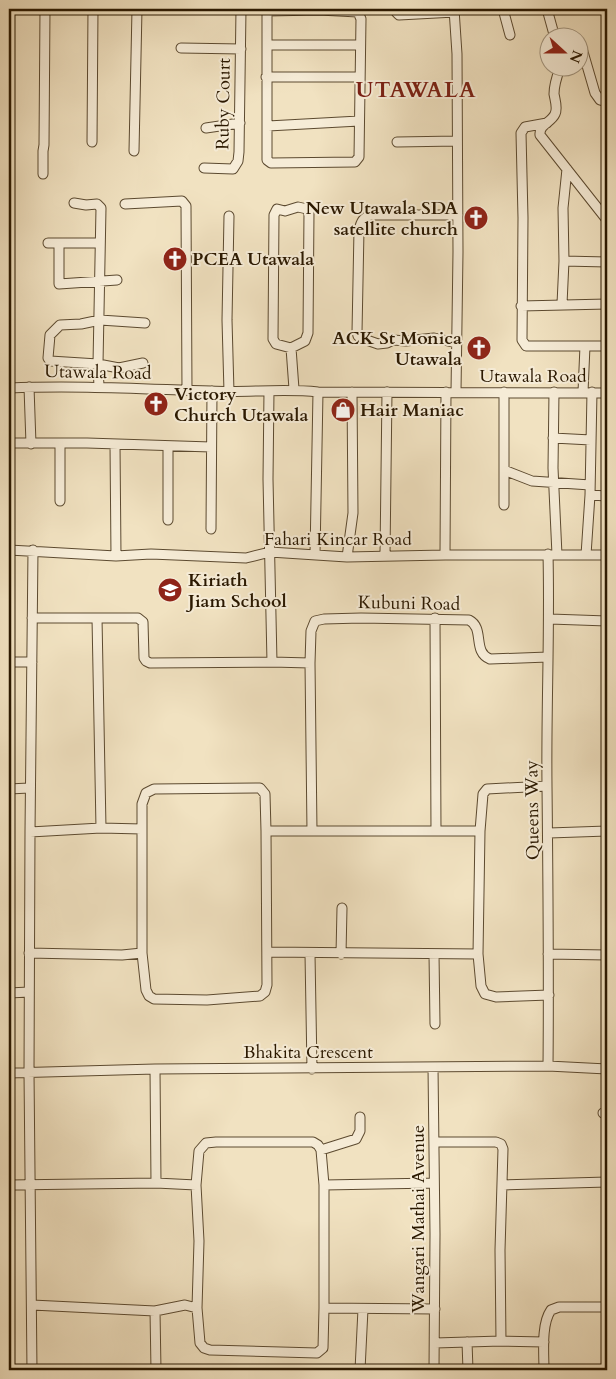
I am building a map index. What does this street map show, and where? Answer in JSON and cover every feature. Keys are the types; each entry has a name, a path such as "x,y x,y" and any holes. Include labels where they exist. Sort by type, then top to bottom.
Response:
{"street":[{"path":"43,174 45,9"},
{"path":"92,142 93,9"},
{"path":"134,151 137,9"},
{"path":"177,9 241,9"},
{"name":"Ruby Court","path":"204,168 233,169 238,161 241,9"},
{"path":"319,9 358,10 360,19 359,157 352,163 268,162 266,111 267,10 319,9"},
{"path":"396,9 399,15 455,11 458,215 456,392"},
{"path":"503,9 510,35"},
{"path":"547,9 552,28"},
{"path":"267,45 360,45"},
{"path":"181,48 241,49"},
{"path":"588,69 595,93 600,100 607,102"},
{"path":"266,76 360,77"},
{"path":"557,78 554,93 556,110 554,116 541,128 540,136 607,220"},
{"path":"268,126 359,121"},
{"path":"206,128 240,123"},
{"path":"547,123 525,126 520,133 523,218 522,340 526,346 607,346"},
{"path":"397,142 457,141"},
{"path":"562,304 564,261 563,208 567,169"},
{"path":"125,204 182,201 186,206 187,390"},
{"path":"74,203 99,205 101,208 98,364 100,387"},
{"path":"298,207 307,209 309,212 308,333 305,341 291,348 276,344 273,339 274,215 277,209 285,210 298,207"},
{"path":"457,343 434,338 406,341 394,340 378,344 361,338 357,332 359,230 362,220 371,215 458,215"},
{"path":"229,392 227,320 230,216"},
{"path":"48,243 100,243"},
{"path":"58,243 59,284 81,284 117,280"},
{"path":"564,261 607,262"},
{"path":"521,306 607,304"},
{"path":"143,362 119,368 98,364 50,361 48,358 50,335 60,325 81,324 100,320 145,323"},
{"path":"585,346 591,440 586,555"},
{"path":"291,348 294,389"},
{"path":"29,387 31,444"},
{"name":"Utawala Road","path":"9,388 100,387 212,392 294,389 318,392 607,393"},
{"path":"269,391 272,662"},
{"path":"211,529 212,392"},
{"path":"314,555 318,392"},
{"path":"347,557 353,513 352,392"},
{"path":"385,555 387,392"},
{"path":"445,555 446,392"},
{"path":"504,392 504,505"},
{"name":"Queens Way","path":"548,1066 548,657 554,482 554,392"},
{"path":"553,438 591,440"},
{"path":"60,443 60,501"},
{"path":"9,444 60,443 211,447"},
{"path":"115,444 116,556"},
{"path":"168,446 168,520"},
{"path":"504,470 532,481 590,485"},
{"path":"590,495 607,496"},
{"name":"Fahari Kincar Road","path":"9,550 116,556 151,554 246,558 270,552 347,557 385,555 607,555"},
{"path":"32,1370 29,788 33,550"},
{"path":"32,618 138,618 143,622 144,658 150,663 310,663 312,831"},
{"path":"96,618 101,828"},
{"path":"435,618 436,831"},
{"name":"Kubuni Road","path":"310,663 311,631 315,622 324,619 435,618 469,620 477,627 480,651 485,657 490,659 548,657"},
{"path":"550,619 607,621"},
{"path":"9,662 32,662"},
{"path":"547,786 487,789 483,794 480,831 478,954 480,986 485,994 496,997 549,995"},
{"path":"9,789 29,788"},
{"path":"260,788 265,794 268,952 267,985 265,992 260,996 207,1000 154,999 149,996 146,990 142,953 142,829 143,798 146,793 154,789 260,788"},
{"path":"30,832 101,828 142,829"},
{"path":"266,831 480,831"},
{"path":"549,833 607,831"},
{"path":"341,954 342,908"},
{"path":"30,952 122,955 142,953"},
{"path":"268,952 310,954 478,954"},
{"path":"310,954 312,1069"},
{"path":"434,954 435,1024"},
{"path":"548,954 607,955"},
{"path":"9,993 29,992"},
{"name":"Bhakita Crescent","path":"9,1073 155,1069 548,1066 607,1069"},
{"name":"Wangari Mathai Avenue","path":"433,1067 434,1370"},
{"path":"155,1069 156,1183"},
{"path":"321,1150 356,1139 360,1131 360,1117"},
{"path":"313,1142 321,1150 324,1184 323,1348 317,1353 210,1350 204,1348 200,1343 197,1308 199,1241 196,1185 199,1151 206,1143 313,1142"},
{"path":"434,1142 496,1142 501,1144 503,1149 500,1250 501,1341"},
{"path":"503,1185 607,1182"},
{"path":"9,1185 156,1183 196,1185"},
{"path":"324,1184 434,1183"},
{"path":"32,1305 155,1311 185,1305 197,1308"},
{"path":"544,1370 544,1342 548,1314 551,1310 559,1307 607,1307"},
{"path":"324,1308 435,1309"},
{"path":"360,1370 363,1309"},
{"path":"155,1311 156,1370"},
{"path":"467,1342 468,1370"},
{"path":"435,1343 544,1342"}],"place":[{"name":"New Utawala SDA satellite church","path":"476,218"},
{"name":"PCEA Utawala","path":"175,259"},
{"name":"ACK St Monica Utawala","path":"479,348"},
{"name":"Victory Church Utawala","path":"156,404"},
{"name":"Hair Maniac","path":"343,410"},
{"name":"Kiriath Jiam School","path":"170,590"}],"district":[{"name":"UTAWALA","path":"416,89"}]}
